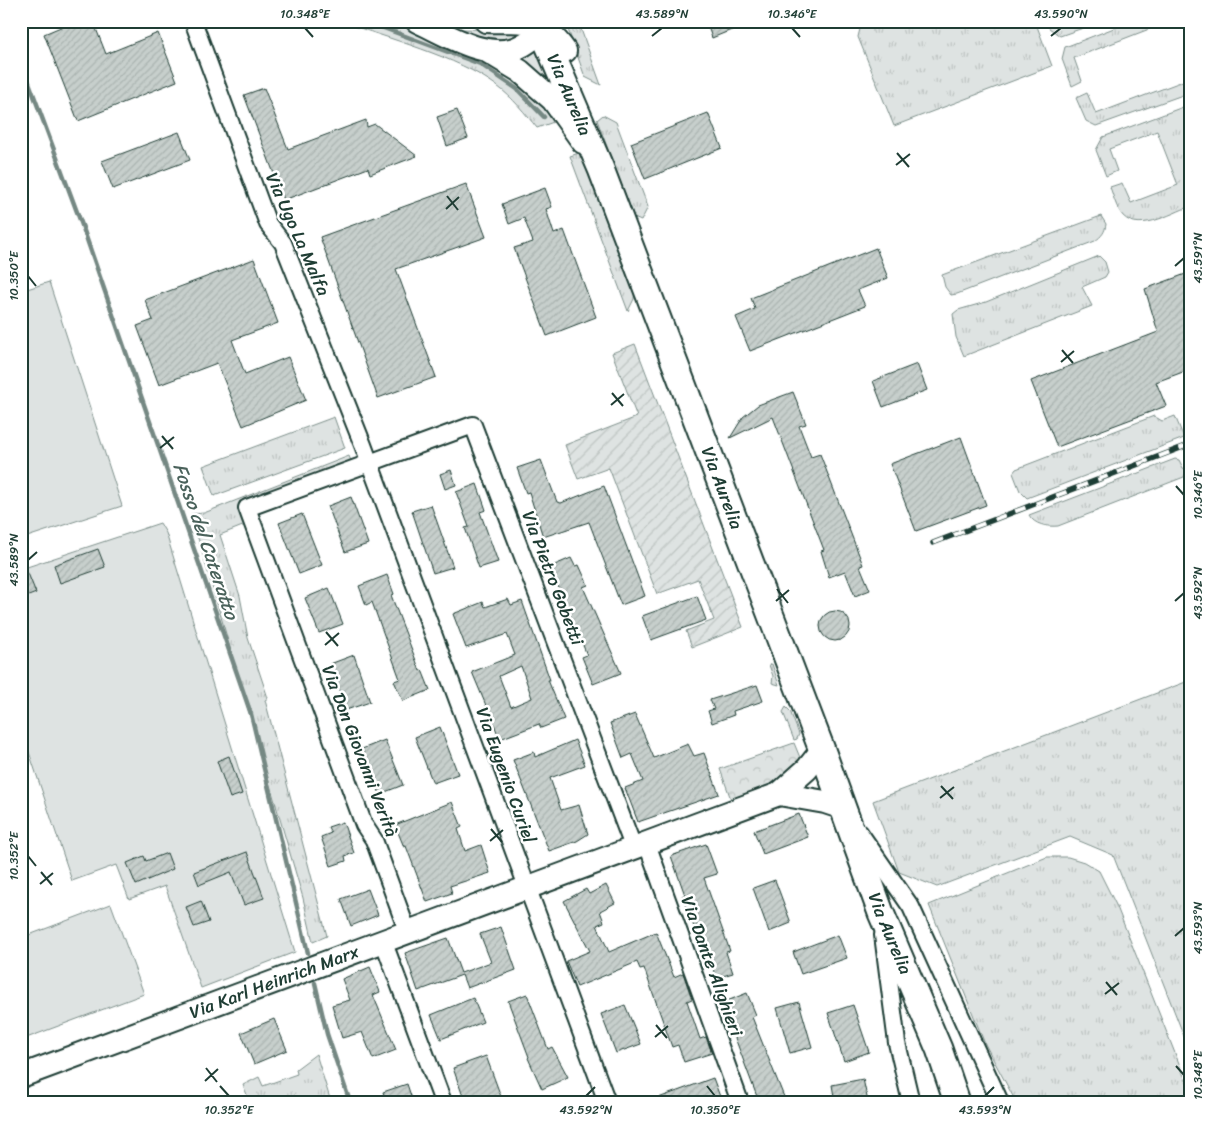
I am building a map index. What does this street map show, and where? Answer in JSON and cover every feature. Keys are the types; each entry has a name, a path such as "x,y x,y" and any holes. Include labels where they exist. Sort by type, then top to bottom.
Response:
{"main road":[{"name":"Via Aurelia","path":"544,22 565,51 584,101 601,169"},
{"name":"Via Aurelia","path":"544,22 822,750 880,913 939,1049 968,1102"},
{"name":"Via Aurelia","path":"939,1049 956,1102"}],"street":[{"name":"Via Ugo La Malfa","path":"193,21 268,224 283,243 369,462"},
{"path":"417,21 487,51 520,71 553,100 601,169"},
{"path":"486,21 544,22 536,36 515,50 503,53 487,51"},
{"name":"Via Pietro Gobetti","path":"369,462 473,425 641,846"},
{"name":"Via Eugenio Curiel","path":"369,462 607,1102"},
{"name":"Via Don Giovanni Verità","path":"369,462 247,508 364,825 374,840 408,933"},
{"path":"779,794 807,770 822,750"},
{"path":"779,794 825,802 845,812 911,907 1000,1102"},
{"name":"Via Karl Heinrich Marx","path":"21,1076 779,794"},
{"name":"Via Dante Alighieri","path":"641,846 740,1102"},
{"path":"880,913 897,1043 912,1102"},
{"path":"384,942 443,1102"}],"green space":[{"path":"340,21 392,21 455,44 505,68 559,120 537,128 508,96 481,75 422,49"},
{"path":"565,21 578,21 601,85 585,77"},
{"path":"866,21 1035,21 1052,66 894,126 858,37 860,29"},
{"path":"1047,21 1060,23 1103,21 1060,36 1049,28"},
{"path":"1132,21 1170,21 1074,58 1082,81 1072,86 1062,59 1065,47"},
{"path":"457,29 528,30 517,39 501,39 461,33"},
{"path":"541,46 557,94 513,58"},
{"path":"1191,78 1191,92 1096,126 1086,121 1076,98 1087,93 1096,114"},
{"path":"1191,104 1191,206 1154,221 1135,222 1127,219 1118,209 1110,187 1122,183 1131,203 1178,185 1157,131 1109,149 1117,171 1106,176 1096,150 1103,137"},
{"path":"603,115 616,122 648,207 641,221 634,218 597,120"},
{"path":"582,152 635,287 634,299 628,311 570,156"},
{"path":"1101,216 1106,227 1103,234 1095,241 957,294 951,295 945,287 942,275"},
{"path":"1099,256 1105,262 1108,272 1105,277 1082,287 1092,306 964,356 956,337 953,314 958,310 986,302"},
{"path":"49,282 122,506 21,539 21,291"},
{"path":"635,344 743,627 692,647 686,631 714,620 698,579 657,594 609,468 578,479 565,445 637,417 612,353"},
{"path":"1154,416 1162,421 1175,416 1184,438 1027,498 1020,491 1013,473 1016,469"},
{"path":"334,417 345,448 214,496 203,466"},
{"path":"349,456 351,461 239,504 245,525 220,535 240,596 248,638 268,698 265,700 327,936 313,942 303,898 191,514 204,513"},
{"path":"1175,459 1179,460 1183,468 1187,470 1184,477 1058,526 1042,525 1034,521 1029,515"},
{"path":"160,523 166,533 295,952 201,988 165,886 129,899 116,865 72,881 21,728 21,569"},
{"path":"772,664 779,685 772,683 773,676 769,665"},
{"path":"1191,680 1191,1054 1113,855 1070,837 937,887 899,872 873,801"},
{"path":"786,707 790,711 799,734 797,739 794,740 783,712"},
{"path":"794,743 801,760 789,777 732,802 720,769"},
{"path":"1047,857 1068,857 1084,862 1099,871 1117,907 1186,1081 1191,1087 1191,1102 1016,1102 985,1044 929,905"},
{"path":"111,904 144,994 21,1040 21,938"},
{"path":"316,1054 331,1102 250,1102 243,1085 259,1077 263,1086 297,1074 296,1069"}],"building":[{"path":"75,21 93,21 106,54 158,33 177,81 78,121 44,34"},
{"path":"706,21 751,21 751,22 712,38"},
{"path":"264,88 288,149 366,120 367,127 375,124 417,156 370,174 368,168 284,200 244,95"},
{"path":"457,110 468,138 447,146 437,117"},
{"path":"708,113 722,148 645,179 631,143"},
{"path":"179,132 190,160 113,189 102,161"},
{"path":"466,184 486,237 396,269 436,377 378,398 320,237"},
{"path":"545,188 552,207 546,209 554,234 564,230 596,317 547,336 514,248 533,242 524,218 509,224 502,204"},
{"path":"876,248 888,278 858,290 865,306 750,351 736,317 755,309 751,298"},
{"path":"254,259 278,323 232,340 245,374 288,357 306,400 243,426 217,363 159,385 137,326 153,320 145,300"},
{"path":"1191,272 1191,369 1156,382 1166,406 1057,447 1031,381 1158,332 1145,289"},
{"path":"917,364 927,390 883,407 873,381"},
{"path":"793,392 806,424 799,426 811,457 820,454 863,565 860,566 870,590 855,596 845,571 829,577 821,551 824,550 773,417 730,438 743,417 758,405"},
{"path":"961,437 986,505 916,531 890,464"},
{"path":"541,460 557,502 561,503 604,486 645,596 621,605 589,522 543,537 529,492 526,493 517,468"},
{"path":"451,470 456,485 445,489 440,474"},
{"path":"477,484 486,510 480,512 498,562 479,568 465,528 469,527 456,492"},
{"path":"351,497 368,544 345,552 328,506"},
{"path":"431,505 453,567 433,573 412,511"},
{"path":"302,514 322,565 299,574 279,523"},
{"path":"98,549 105,567 60,583 54,565"},
{"path":"21,556 36,593 21,599"},
{"path":"571,558 575,566 579,565 588,585 583,587 621,673 593,684 582,657 587,655 550,567"},
{"path":"387,575 394,594 391,595 420,671 422,670 430,690 403,701 394,681 400,679 372,602 366,605 359,586"},
{"path":"329,588 343,624 319,633 305,598"},
{"path":"697,596 706,620 651,640 642,616"},
{"path":"508,599 511,605 522,601 550,680 548,680 564,719 541,728 539,724 500,739 472,672 515,655 507,634 466,648 453,614 483,602 485,607","holes":["521,666 532,698 511,707 499,676"]},
{"path":"835,611 846,615 850,626 846,637 835,641 824,637 820,626 824,615"},
{"path":"354,655 370,702 346,710 330,664"},
{"path":"757,685 763,701 733,711 734,715 712,723 708,711 714,709 710,700"},
{"path":"635,714 654,758 688,744 694,756 704,753 719,794 638,822 625,788 643,781 632,754 623,758 610,723"},
{"path":"440,727 458,774 433,783 415,737"},
{"path":"385,740 403,785 380,794 362,749"},
{"path":"575,740 585,765 550,778 561,810 579,805 588,834 577,841 549,851 513,760 534,752 535,757"},
{"path":"229,756 242,794 230,798 217,761"},
{"path":"452,802 462,827 458,829 465,851 481,845 490,873 450,886 452,893 427,902 406,846 404,847 395,825"},
{"path":"799,814 808,837 763,854 754,831"},
{"path":"343,822 354,853 345,856 346,861 331,866 321,837 331,833 328,827"},
{"path":"706,844 717,874 704,878 730,951 726,952 733,973 716,978 699,925 694,927 682,896 685,895 671,856"},
{"path":"247,852 264,898 244,905 231,872 199,885 194,872"},
{"path":"167,853 173,869 136,885 127,863 144,856 146,861"},
{"path":"775,880 791,923 769,932 753,888"},
{"path":"606,885 615,903 600,911 604,922 597,925 609,952 656,932 674,977 683,973 692,999 687,1001 700,1039 706,1037 712,1053 684,1062 678,1045 672,1047 644,968 640,969 637,962 577,987 566,961 590,951 564,901 586,889 589,894"},
{"path":"368,889 378,915 351,926 341,899"},
{"path":"201,901 209,922 194,927 186,907"},
{"path":"501,927 516,970 467,988 462,975 418,991 405,953 448,938 461,973 491,962 480,934"},
{"path":"838,935 847,958 801,974 793,952"},
{"path":"370,967 380,992 373,995 396,1050 373,1059 362,1032 342,1038 332,1005 350,1000 342,979"},
{"path":"747,993 756,1015 752,1017 786,1102 759,1102 722,1003"},
{"path":"527,994 548,1049 552,1047 568,1077 542,1089 528,1058 508,1001"},
{"path":"473,998 483,1022 441,1039 431,1015"},
{"path":"799,1002 812,1047 790,1053 777,1008"},
{"path":"625,1005 641,1044 616,1053 601,1014"},
{"path":"853,1005 869,1052 844,1061 828,1013"},
{"path":"274,1019 287,1050 254,1064 241,1033"},
{"path":"486,1056 503,1102 465,1102 453,1068"},
{"path":"713,1078 722,1102 653,1102 653,1100"},
{"path":"863,1079 868,1102 835,1102 832,1085"},
{"path":"407,1084 413,1102 386,1102 383,1092"}],"waterway":[{"path":"365,21 480,64 517,89 544,117"},
{"name":"Fosso del Cateratto","path":"21,61 83,228 251,714 308,953"},
{"name":"Fosso del Cateratto","path":"315,983 327,1034 350,1102"}],"railway":[{"path":"933,543 1191,444"}]}
